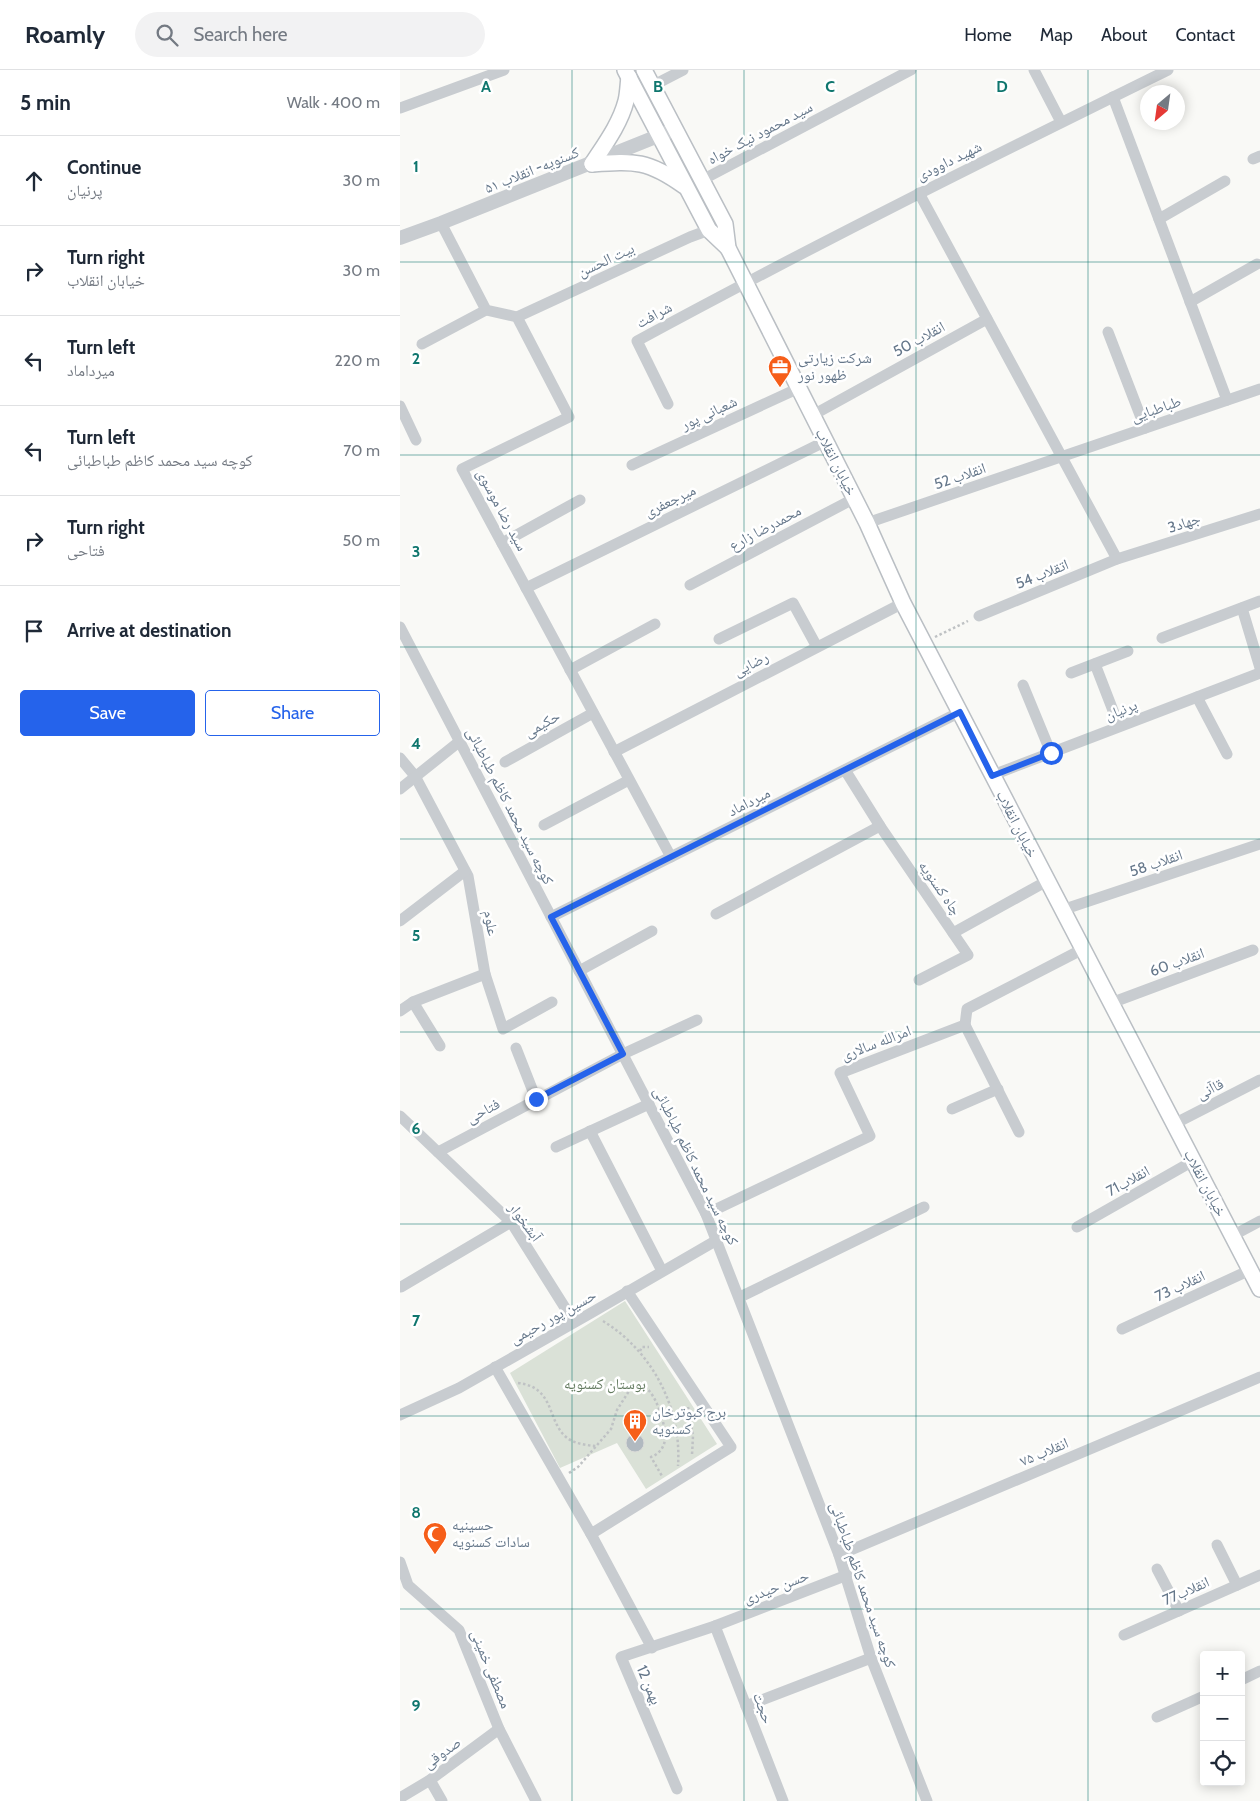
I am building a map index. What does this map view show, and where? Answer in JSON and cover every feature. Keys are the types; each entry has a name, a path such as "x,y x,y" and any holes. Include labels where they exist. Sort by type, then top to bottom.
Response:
{"main road":[{"name":"خیابان انقلاب","path":"644,70 726,224 728,248"},
{"name":"خیابان انقلاب","path":"627,73 709,230 728,248 746,282 855,498 923,643 1260,1289"},
{"path":"592,164 619,120 627,99 627,73"},
{"path":"592,164 627,162 646,165 665,172 687,188"}],"street":[{"path":"400,108 504,70"},
{"path":"652,86 683,70"},
{"name":"سید محمود نیک خواه","path":"702,180 911,70"},
{"path":"1034,70 1061,122"},
{"name":"شهید داوودی","path":"746,282 919,193 1168,70"},
{"path":"1113,97 1228,400"},
{"name":"کسنویه- انقلاب ۵۱","path":"400,238 592,164 675,128"},
{"path":"1159,219 1225,181"},
{"path":"919,193 1117,560"},
{"path":"441,223 486,310"},
{"name":"بیت الحسن","path":"517,317 709,230"},
{"path":"1190,302 1257,264"},
{"name":"شرافت","path":"668,404 637,341 746,282"},
{"path":"422,344 486,310 517,317"},
{"name":"سید رضا موسوی","path":"517,317 569,417 462,469 671,857"},
{"name":"انقلاب 50","path":"812,415 987,319"},
{"path":"1108,332 1145,428"},
{"name":"شعبانی پور","path":"632,465 799,388"},
{"name":"طباطبایی","path":"1062,457 1260,389"},
{"path":"400,406 416,440"},
{"name":"میرجعفری","path":"526,588 826,441"},
{"name":"انقلاب 52","path":"867,523 1062,457"},
{"name":"محمدرضا زارع","path":"690,585 855,498"},
{"path":"502,544 580,500"},
{"name":"جهاد3","path":"1117,560 1260,514"},
{"name":"اتقلاب 54","path":"979,616 1117,560"},
{"path":"1162,638 1260,601"},
{"path":"719,638 793,603 817,647"},
{"name":"رضایی","path":"614,752 903,603"},
{"path":"1242,608 1260,668"},
{"path":"570,670 655,624"},
{"name":"کوچه سید محمد کاظم طباطبائی","path":"400,627 706,1214 839,1554 871,1658 927,1801"},
{"path":"1071,673 1128,651"},
{"path":"1095,664 1120,726"},
{"name":"پرنیان","path":"992,776 1260,673"},
{"path":"1024,685 1051,753"},
{"path":"1197,697 1227,754"},
{"name":"میرداماد","path":"551,917 960,712"},
{"name":"حکیمی","path":"505,762 593,713"},
{"path":"400,789 460,742"},
{"name":"علوم","path":"400,758 415,776 468,876 485,974 503,1029 552,1002"},
{"name":"چاه کسنویه","path":"845,770 880,826 953,933 1047,881"},
{"path":"544,826 629,780"},
{"path":"716,914 880,826"},
{"name":"انقلاب 58","path":"1062,910 1260,844"},
{"path":"400,921 465,871"},
{"path":"579,971 652,931"},
{"path":"920,980 968,955 953,933"},
{"path":"1019,1132 965,1025 967,1009 1083,949"},
{"name":"انقلاب 60","path":"1111,1003 1254,950"},
{"path":"400,1010 412,1002 485,974"},
{"path":"412,1002 440,1046"},
{"name":"فتاحی","path":"438,1152 623,1054 697,1020"},
{"name":"امرالله سالاری","path":"706,1214 870,1136 840,1073 965,1025"},
{"path":"516,1048 536,1099"},
{"name":"قاآنی","path":"1174,1124 1260,1080"},
{"path":"952,1109 998,1089"},
{"path":"556,1147 649,1104"},
{"name":"آبشخوار","path":"400,1116 511,1222 574,1322"},
{"path":"590,1131 662,1271"},
{"name":"انقلاب71","path":"1077,1227 1193,1161"},
{"path":"740,1297 924,1207"},
{"path":"1232,1236 1260,1221"},
{"path":"400,1287 511,1222"},
{"name":"حسین پور رحیمی","path":"400,1415 459,1388 717,1240"},
{"name":"انقلاب 73","path":"1122,1329 1250,1270"},
{"path":"591,1534 731,1447 627,1291"},
{"path":"495,1367 591,1534 652,1648"},
{"name":"انقلاب ۷۵","path":"839,1554 1260,1377"},
{"path":"1217,1545 1237,1585"},
{"name":"مصطفی خمینی","path":"400,1562 408,1585 459,1630 499,1729 536,1801"},
{"path":"1157,1569 1179,1611"},
{"name":"حسن حیدری","path":"715,1626 846,1575"},
{"name":"انقلاب77","path":"1124,1635 1260,1575"},
{"name":"12 بهمن","path":"677,1789 621,1657 715,1626"},
{"name":"حجت","path":"715,1626 783,1801"},
{"path":"746,1706 871,1658"},
{"path":"1245,1678 1260,1671"},
{"path":"1157,1717 1200,1698"},
{"name":"صدوقی","path":"400,1798 430,1780 499,1729"},
{"path":"430,1780 442,1801"}],"path":[{"path":"923,643 979,616"},
{"path":"591,1313 616,1328 634,1345 654,1370 667,1396 675,1424 678,1456 672,1483"},
{"path":"503,1381 524,1384 535,1389 544,1397 559,1428 566,1437 584,1445 596,1446"},
{"path":"560,1480 578,1467 611,1429 617,1410 634,1383 639,1382 646,1386 656,1400 665,1432 665,1442 662,1449 657,1455 651,1457 672,1483"},
{"path":"686,1404 689,1410 693,1436 693,1455 688,1459"},
{"path":"678,1456 684,1460"}],"green space":[{"name":"بوستان کسنویه","path":"625,1301 717,1444 646,1489 617,1443 560,1468 510,1373"}],"building":[{"name":"برج کبوترخان کسنویه","path":"635,1434 641,1437 644,1443 641,1449 635,1452 629,1449 626,1443 629,1437"}],"place":[{"name":"شرکت زیارتی ظهور نور","path":"780,388"},
{"name":"برج کبوترخان کسنویه","path":"635,1442"},
{"name":"حسینیه سادات کسنویه","path":"435,1555"}],"route":[{"path":"536,1099 623,1054 551,917 960,712 992,776 1051,753"}]}
